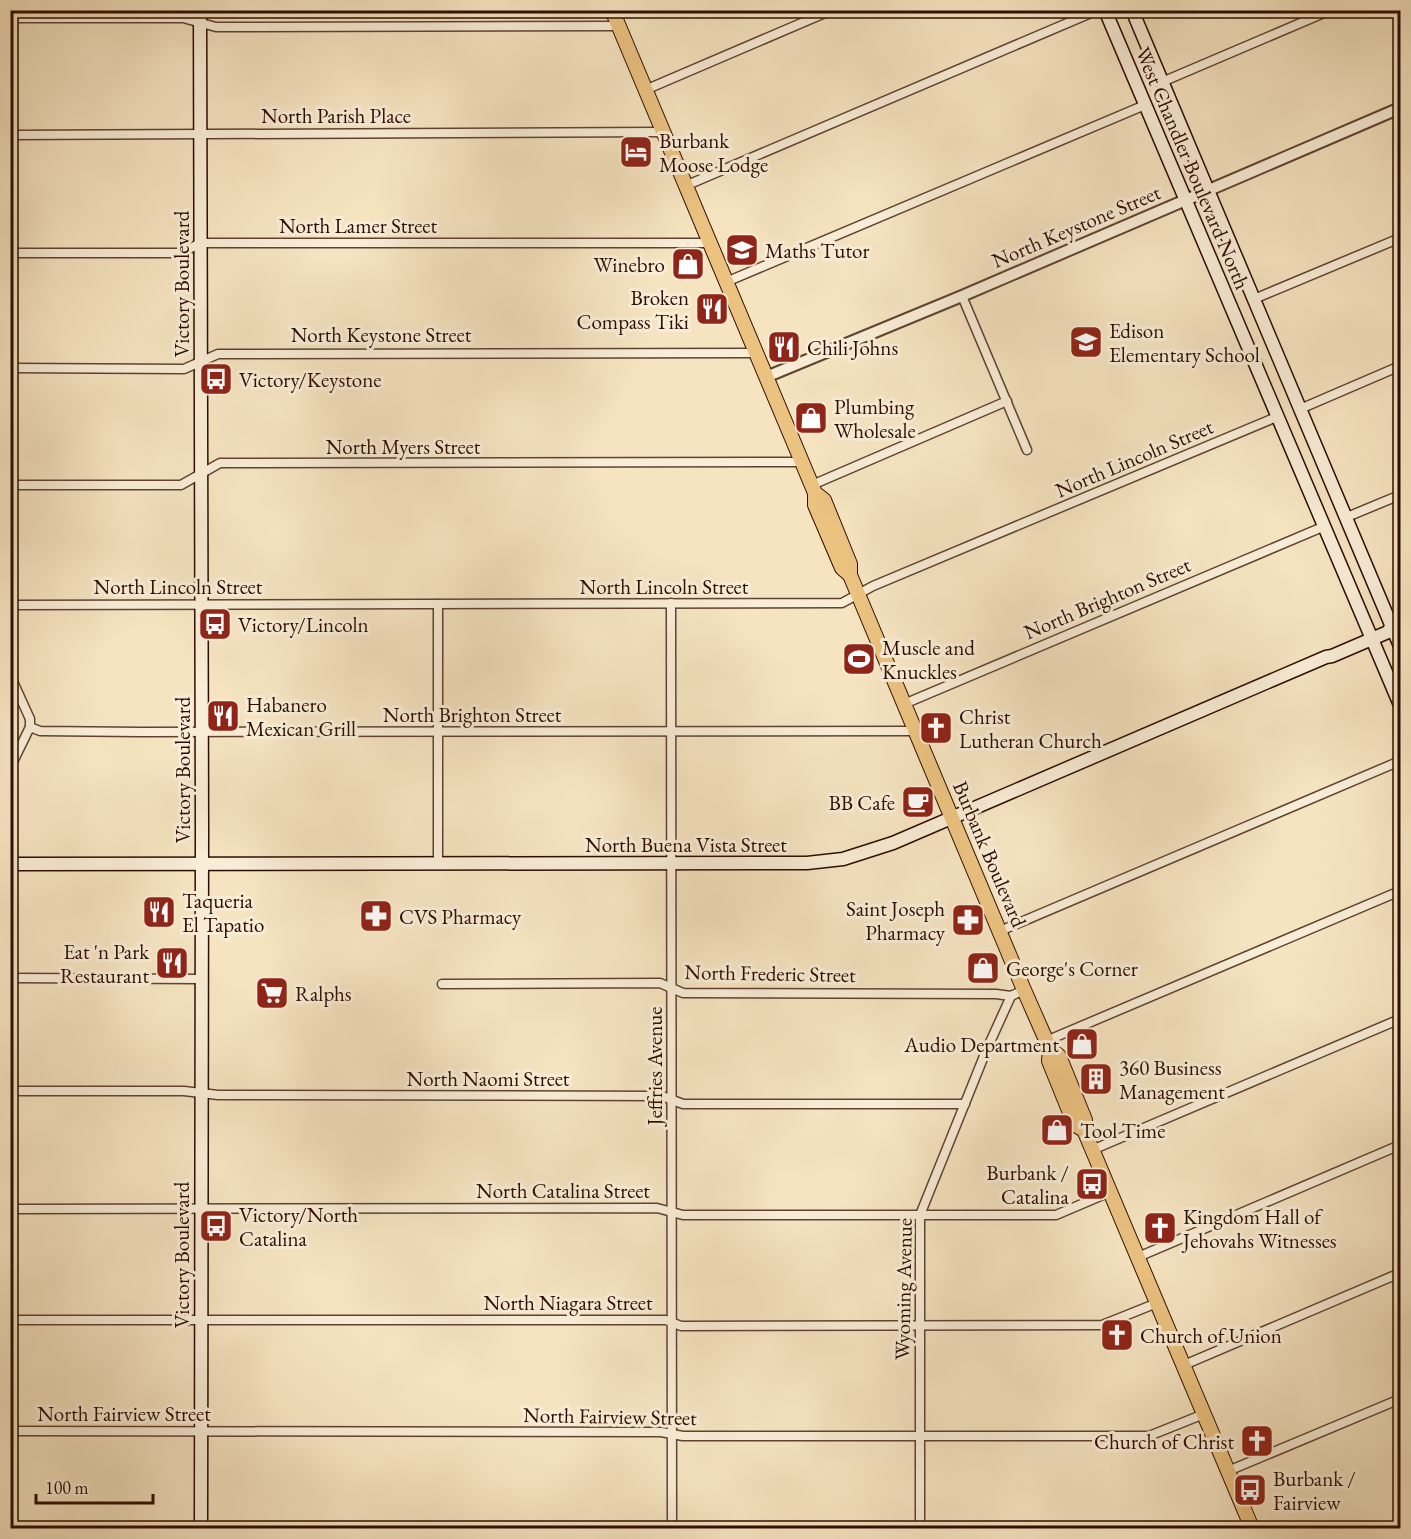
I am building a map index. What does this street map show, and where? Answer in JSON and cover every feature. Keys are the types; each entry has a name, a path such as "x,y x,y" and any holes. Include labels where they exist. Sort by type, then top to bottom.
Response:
{"main road":[{"name":"Burbank Boulevard","path":"612,10 814,489 815,505 842,568 850,575 1000,931 1018,993 1048,1045 1049,1060 1071,1114 1076,1125 1084,1130 1228,1471 1247,1527"},
{"name":"West Chandler Boulevard North","path":"1105,10 1401,705"},
{"path":"1132,10 1300,409 1398,632"},
{"name":"Victory Boulevard","path":"200,16 201,1528"},
{"name":"North Buena Vista Street","path":"10,864 672,864 807,863 843,859 892,843 1003,797 1323,658 1328,652 1398,632"}],"street":[{"path":"645,90 832,10"},
{"path":"685,186 1098,10"},
{"path":"1162,82 1331,10"},
{"path":"10,18 183,18 200,16 216,27 618,26"},
{"path":"726,282 1145,105"},
{"name":"North Keystone Street","path":"766,377 962,296 1401,108"},
{"name":"North Parish Place","path":"10,135 662,132"},
{"path":"1254,299 1401,238"},
{"name":"North Lamer Street","path":"10,253 182,253 200,243 709,243"},
{"path":"962,296 1027,450"},
{"name":"North Keystone Street","path":"10,368 184,369 218,354 755,352"},
{"path":"1300,409 1401,366"},
{"path":"814,489 1007,402"},
{"name":"North Lincoln Street","path":"10,605 842,603 873,586 1279,416"},
{"name":"North Myers Street","path":"10,485 181,485 220,463 802,462"},
{"path":"1347,517 1401,495"},
{"name":"North Brighton Street","path":"904,704 1325,526"},
{"name":"Jeffries Avenue","path":"671,603 672,1528"},
{"path":"438,604 438,864"},
{"path":"10,675 30,719 30,727 10,768"},
{"name":"North Brighton Street","path":"30,727 40,731 915,731"},
{"path":"1000,931 1401,761"},
{"path":"1048,1045 1401,891"},
{"path":"10,978 201,979"},
{"name":"North Frederic Street","path":"442,984 660,983 683,993 1018,993"},
{"name":"Wyoming Avenue","path":"920,1528 920,1215 965,1104 1018,993"},
{"path":"1092,1150 1401,1019"},
{"name":"North Naomi Street","path":"10,1091 218,1095 662,1096 683,1104 965,1104"},
{"path":"1138,1257 1401,1145"},
{"name":"North Catalina Street","path":"10,1209 657,1208 683,1215 1056,1215 1110,1192"},
{"path":"1184,1365 1401,1273"},
{"name":"North Niagara Street","path":"10,1320 654,1320 672,1322 681,1326 1102,1325 1157,1303"},
{"path":"1228,1471 1401,1399"},
{"name":"North Fairview Street","path":"10,1431 661,1432 683,1436 1149,1436 1204,1414"}],"place":[{"name":"Burbank Moose Lodge","path":"636,152"},
{"name":"Maths Tutor","path":"742,250"},
{"name":"Winebro","path":"688,264"},
{"name":"Broken Compass Tiki","path":"712,309"},
{"name":"Edison Elementary School","path":"1086,342"},
{"name":"Chili Johns","path":"784,347"},
{"name":"Victory/Keystone","path":"216,379"},
{"name":"Plumbing Wholesale","path":"811,418"},
{"name":"Victory/Lincoln","path":"215,624"},
{"name":"Muscle and Knuckles","path":"859,659"},
{"name":"Habanero Mexican Grill","path":"223,716"},
{"name":"Christ Lutheran Church","path":"936,728"},
{"name":"BB Cafe","path":"918,802"},
{"name":"Taqueria El Tapatio","path":"159,912"},
{"name":"CVS Pharmacy","path":"376,916"},
{"name":"Saint Joseph Pharmacy","path":"968,920"},
{"name":"Eat 'n Park Restaurant","path":"172,963"},
{"name":"George's Corner","path":"983,968"},
{"name":"Ralphs","path":"272,993"},
{"name":"Audio Department","path":"1082,1044"},
{"name":"360 Business Management","path":"1096,1079"},
{"name":"Tool Time","path":"1057,1130"},
{"name":"Burbank / Catalina","path":"1092,1184"},
{"name":"Victory/North Catalina","path":"216,1226"},
{"name":"Kingdom Hall of Jehovahs Witnesses","path":"1160,1228"},
{"name":"Church of Union","path":"1117,1335"},
{"name":"Church of Christ","path":"1257,1441"},
{"name":"Burbank / Fairview","path":"1250,1490"}]}
